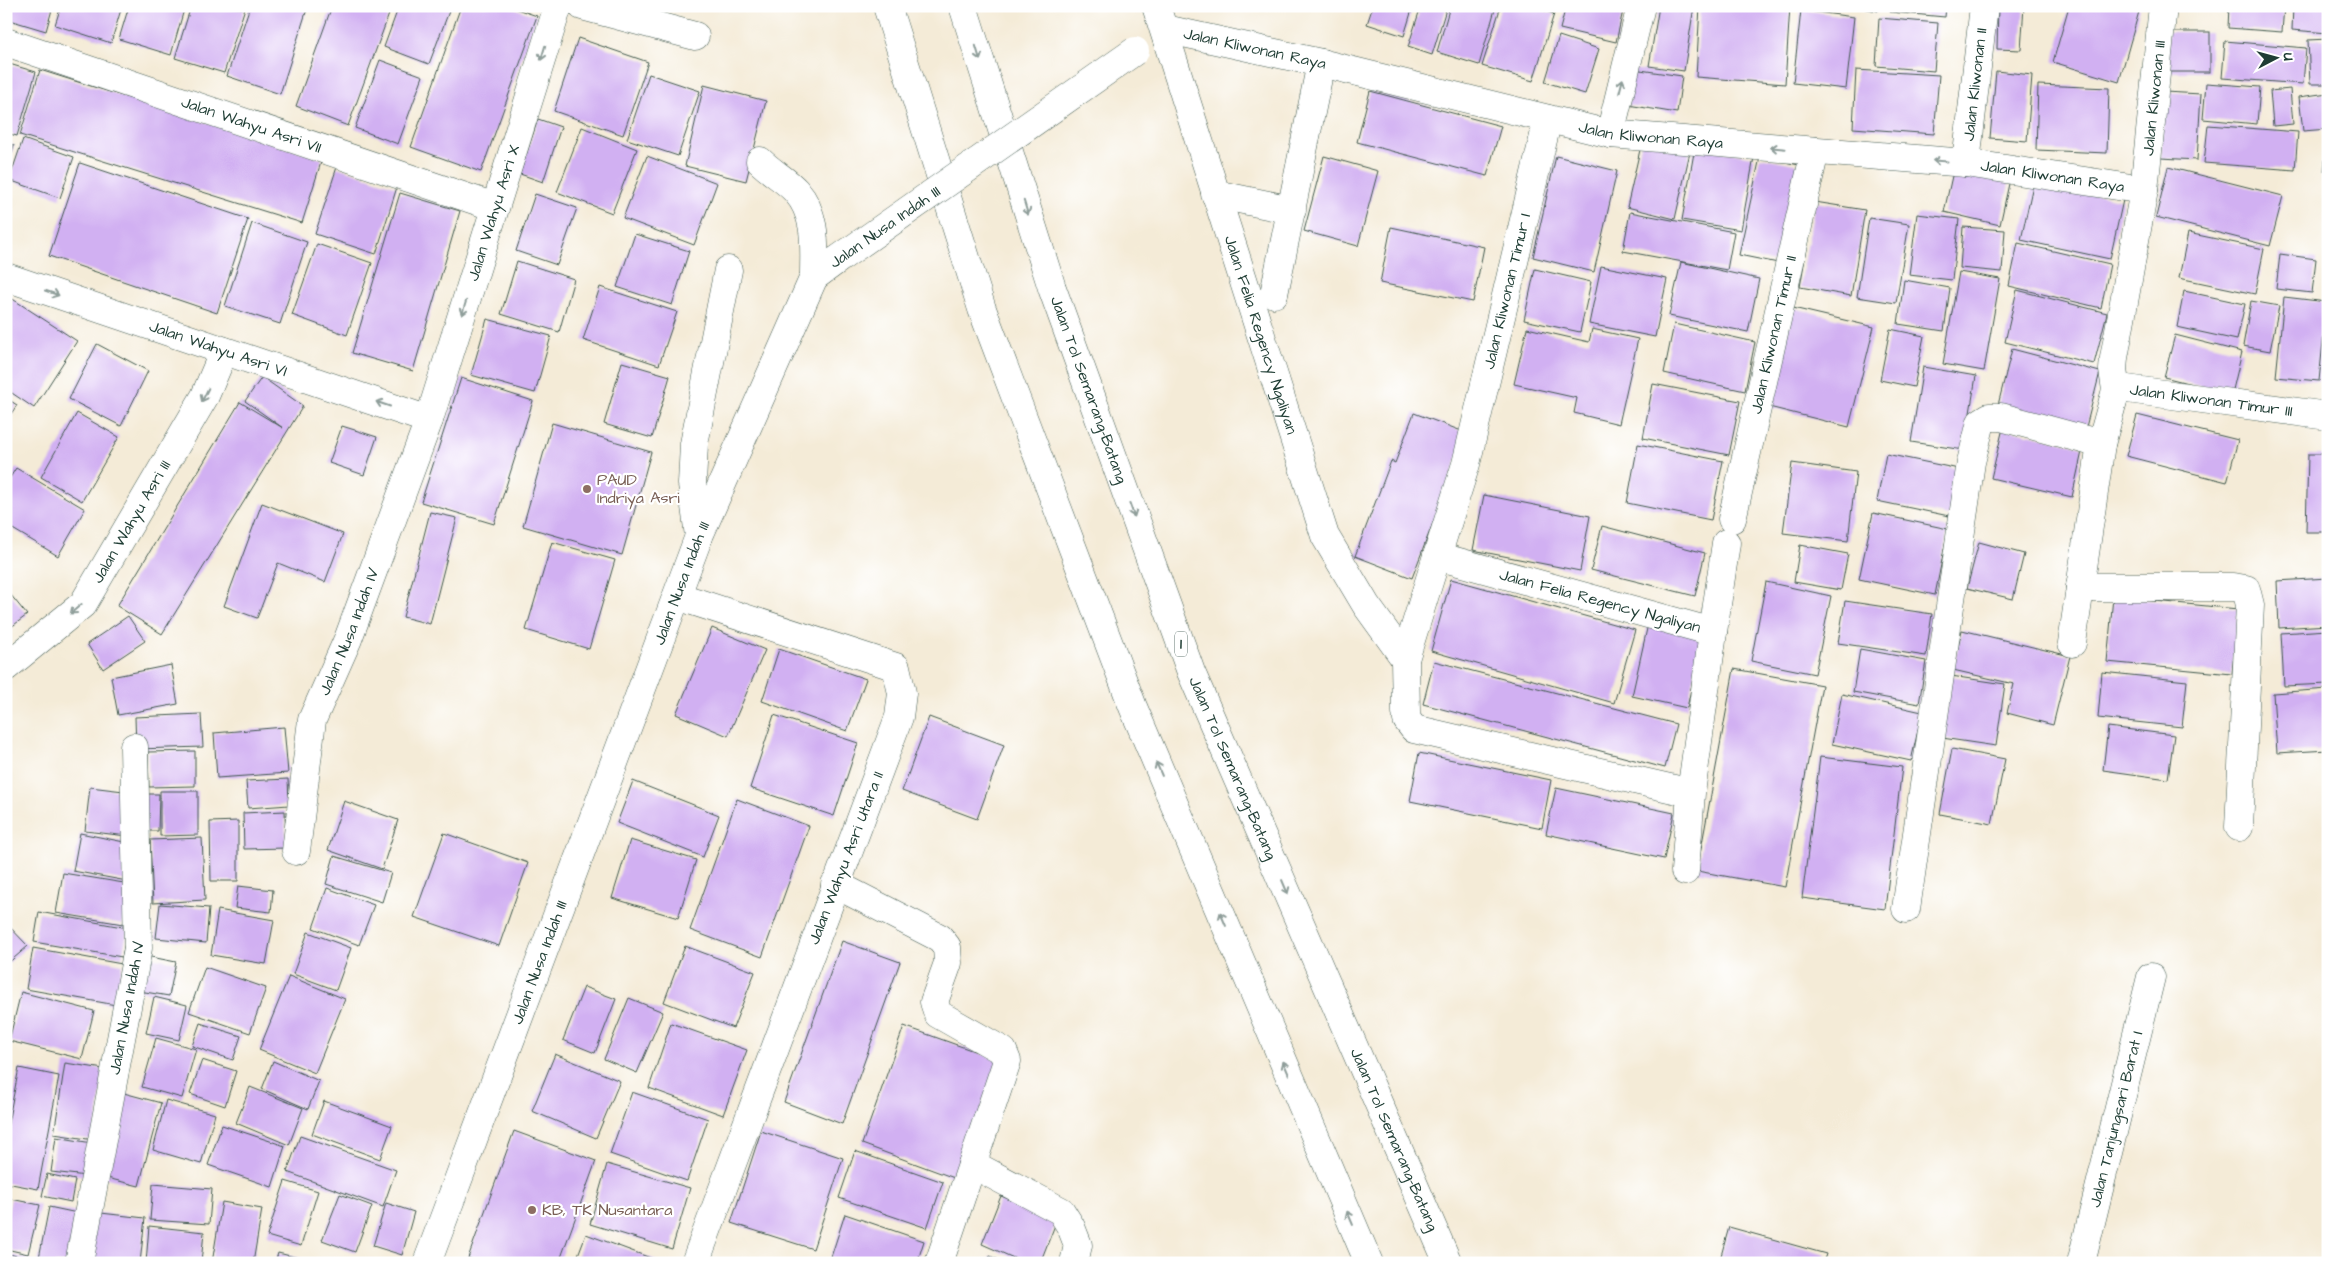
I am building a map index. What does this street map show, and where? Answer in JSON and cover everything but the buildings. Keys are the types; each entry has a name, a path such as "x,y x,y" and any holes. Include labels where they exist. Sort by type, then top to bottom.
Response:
{"main road":[{"name":"Jalan Wahyu Asri X","path":"429,420 558,6"},
{"path":"582,6 695,36"},
{"path":"887,6 982,309 1133,707 1369,1263"},
{"name":"Jalan Tol Semarang–Batang","path":"963,6 1052,288 1192,672 1448,1263"},
{"path":"1610,134 1641,6"},
{"name":"Jalan Kliwonan II","path":"1966,163 1984,6"},
{"name":"Jalan Kliwonan III","path":"2144,190 2163,6"},
{"name":"Jalan Kliwonan Raya","path":"1160,17 1321,64 1610,134 1966,163 2144,190"},
{"name":"Jalan Nusa Indah III","path":"427,1263 698,536 814,277 1135,51 1160,17"},
{"name":"Jalan Felia Regency Ngaliyan","path":"1160,17 1325,536 1366,605 1405,659"},
{"name":"Jalan Wahyu Asri VII","path":"6,42 495,207"},
{"path":"1274,294 1321,64"},
{"name":"Jalan Kliwonan Timur I","path":"1437,556 1466,464 1548,119"},
{"name":"Jalan Kliwonan Timur II","path":"1713,632 1729,531 1815,151"},
{"path":"760,161 795,191 806,206 814,232 814,277"},
{"name":"Jalan Kliwonan Timur III","path":"2144,190 2114,358 2113,370 2116,390 2127,389 2328,416"},
{"path":"1215,194 1292,210"},
{"path":"698,536 692,484 694,444 728,270"},
{"name":"Jalan Wahyu Asri VI","path":"6,277 429,420"},
{"name":"Jalan Wahyu Asri III","path":"6,667 82,604 205,396 224,351"},
{"path":"2072,643 2101,444 2116,390"},
{"path":"1906,909 1971,462 1981,422 1989,417 2001,418 2101,444"},
{"name":"Jalan Nusa Indah IV","path":"296,851 312,720 348,639 429,420"},
{"path":"1437,556 1405,659 1407,720 1414,728 1691,793"},
{"name":"Jalan Felia Regency Ngaliyan","path":"1437,556 1713,632 1691,793 1685,871"},
{"path":"2080,587 2233,587 2246,589 2250,605 2239,827"},
{"name":"Jalan Wahyu Asri Utara II","path":"677,596 896,667 902,693 899,717 835,884 695,1263"},
{"name":"Jalan Nusa Indah IV","path":"79,1263 138,948 134,748"},
{"path":"835,884 940,938 947,947 948,963 934,1002 938,1014 1003,1051 1007,1062 939,1263"},
{"name":"Jalan Tanjungsari Barat I","path":"2081,1263 2151,977"},
{"path":"972,1164 1060,1211 1071,1227 1078,1245 1074,1263"}],"place":[{"name":"PAUD Indriya Asri","path":"587,489"},
{"name":"KB, TK Nusantara","path":"532,1210"}]}
